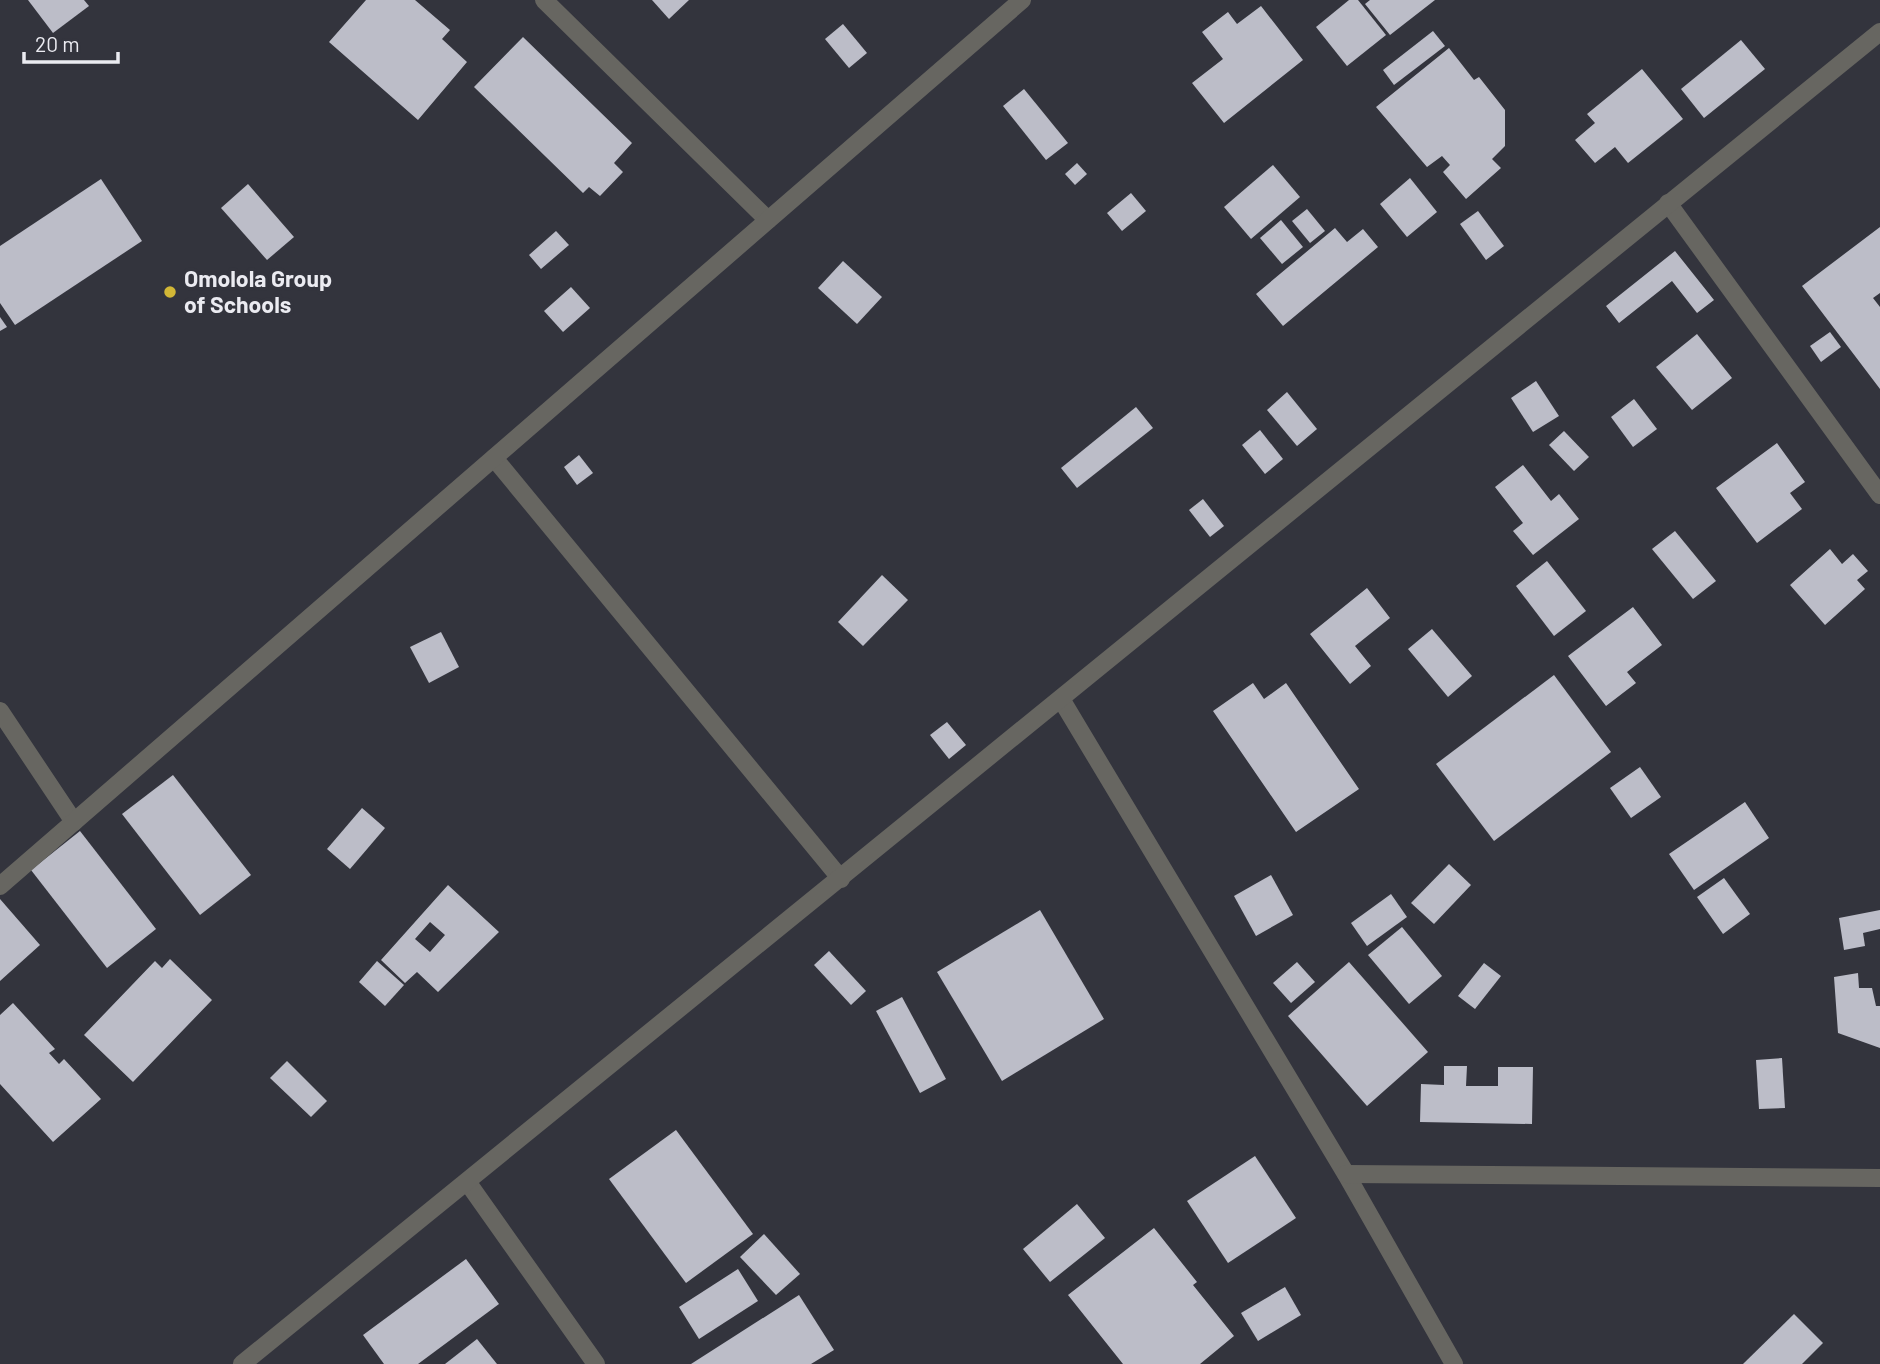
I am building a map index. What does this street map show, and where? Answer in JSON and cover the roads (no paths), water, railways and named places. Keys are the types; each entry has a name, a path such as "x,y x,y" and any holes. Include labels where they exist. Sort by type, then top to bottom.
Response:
{"street":[{"path":"544,0 768,220"},
{"path":"0,886 1022,0"},
{"path":"242,1364 1880,32"},
{"path":"1668,202 1880,495"},
{"path":"494,458 841,879"},
{"path":"1061,699 1346,1174 1454,1364"},
{"path":"0,711 74,822"},
{"path":"1346,1174 1880,1178"},
{"path":"468,1182 596,1364"}],"place":[{"name":"Omolola Group of Schools","path":"170,292"}]}
